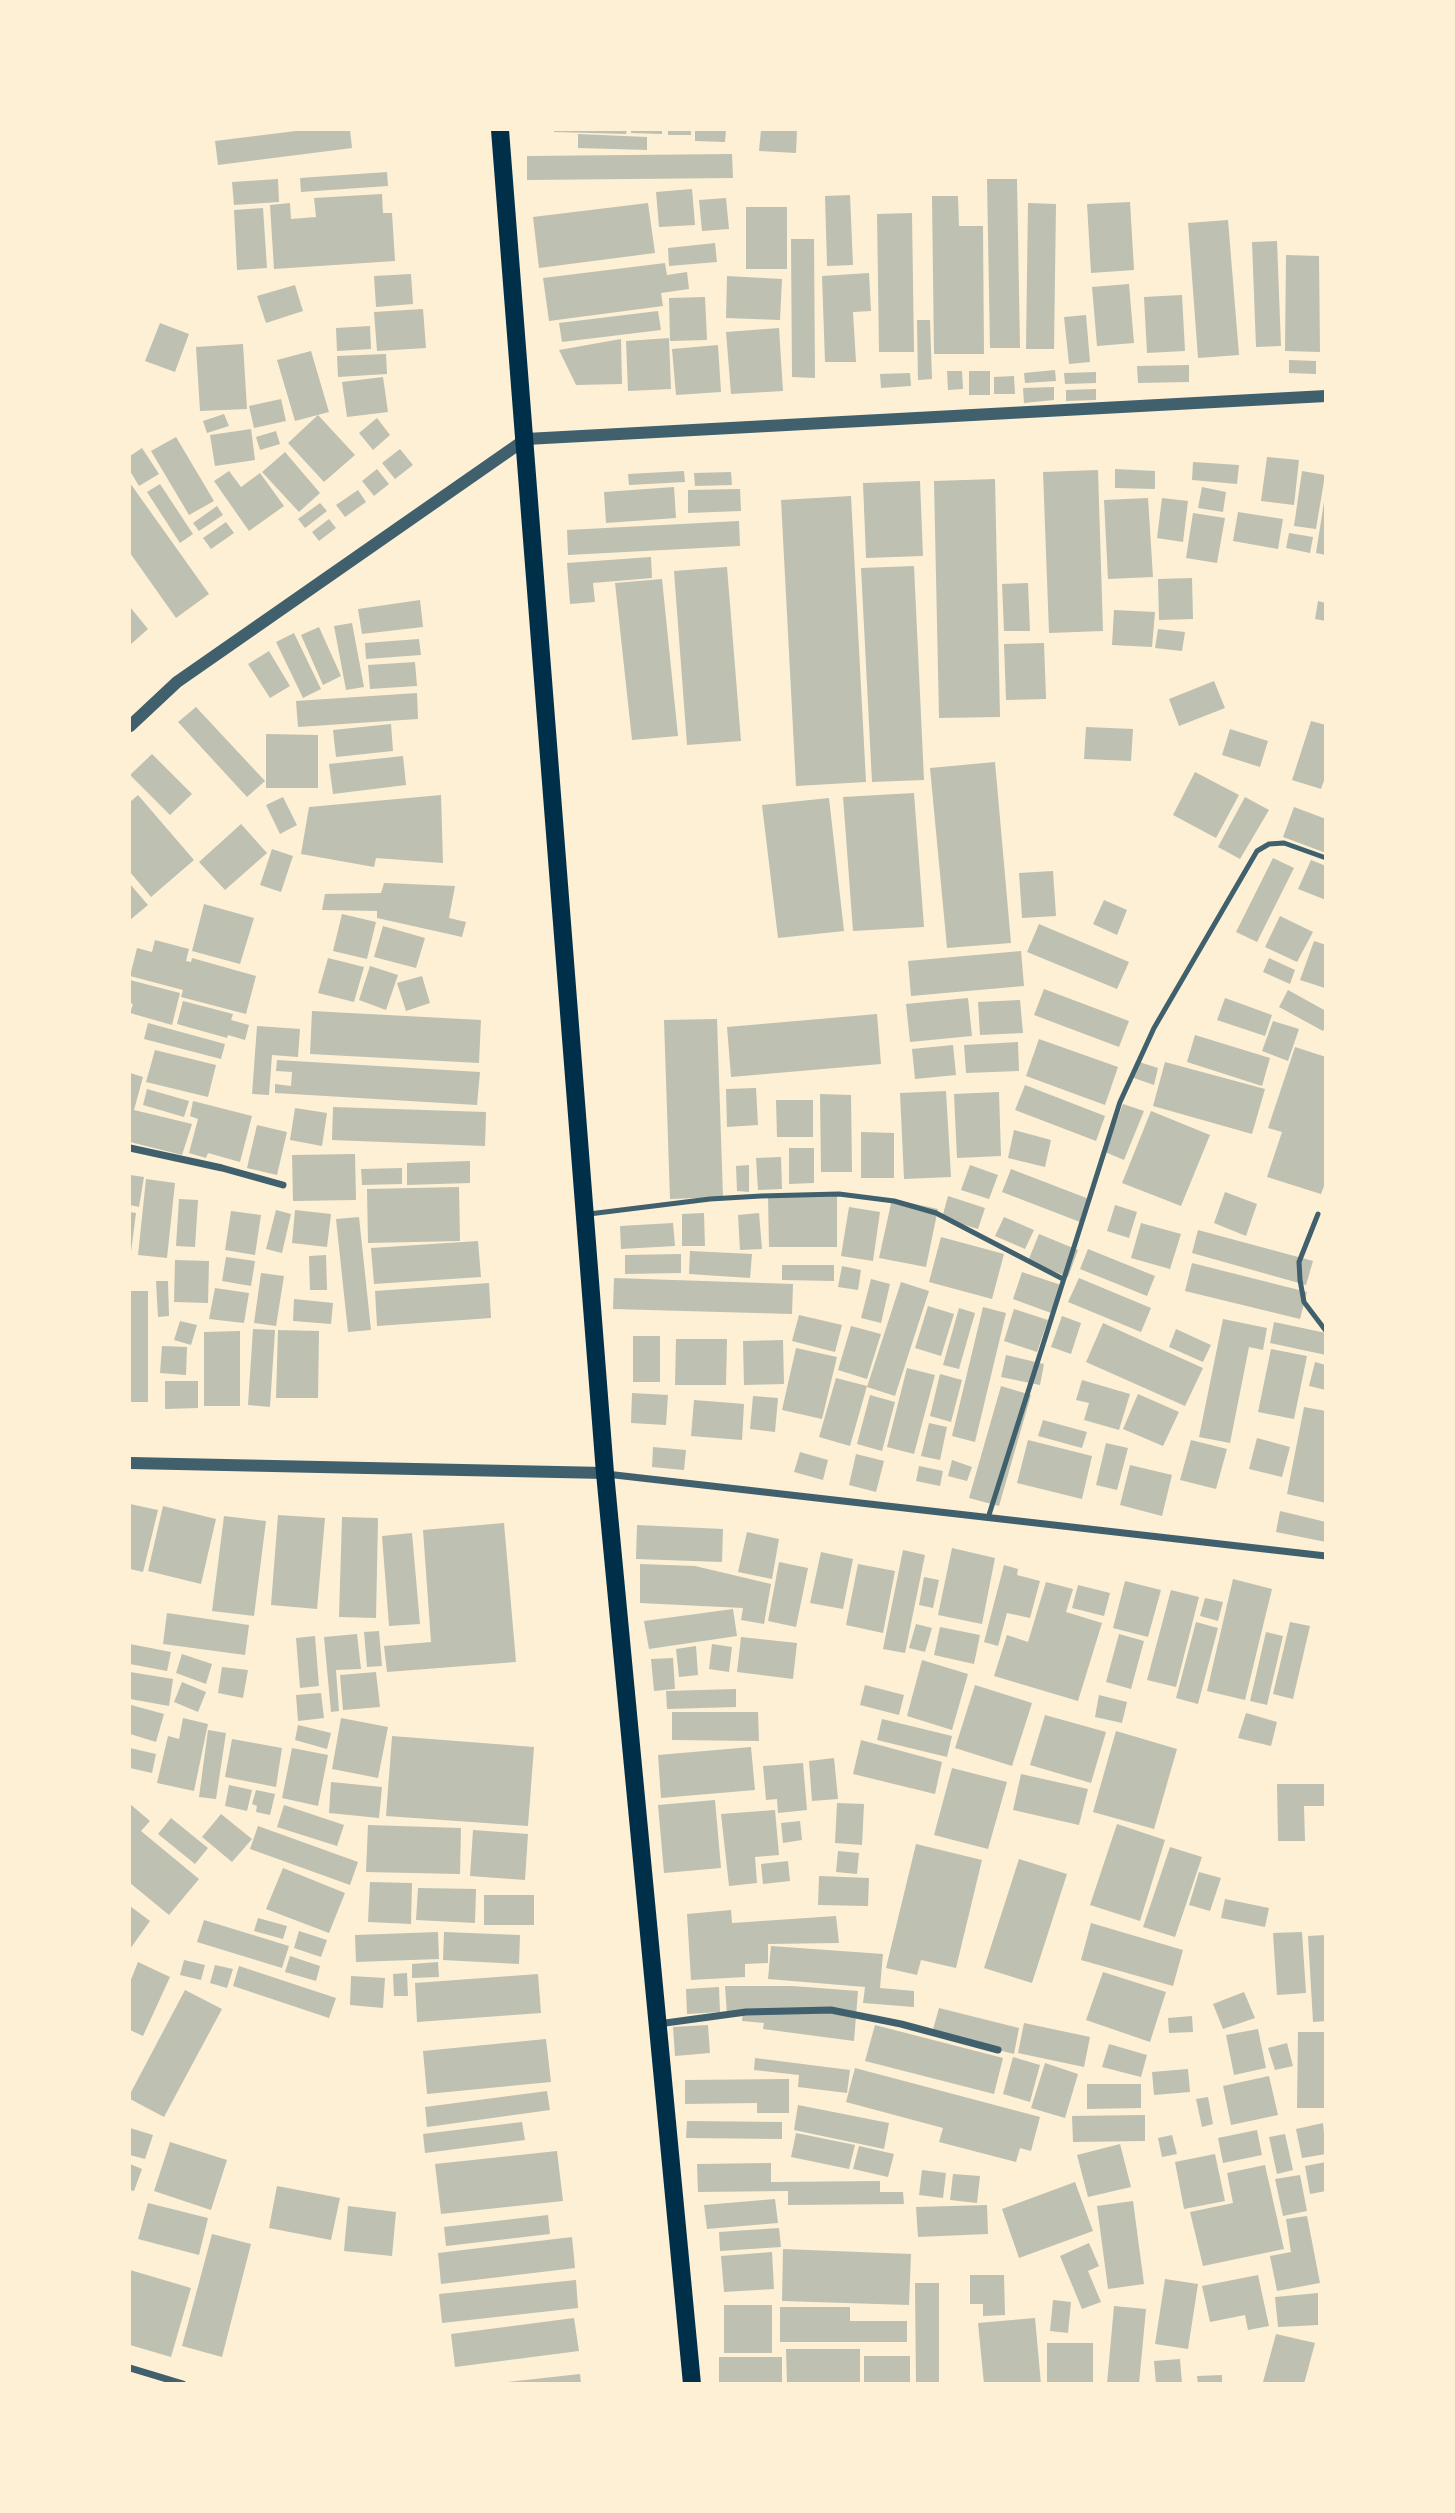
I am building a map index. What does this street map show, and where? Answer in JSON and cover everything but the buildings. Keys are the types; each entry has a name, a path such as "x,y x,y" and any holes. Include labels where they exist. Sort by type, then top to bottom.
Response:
{"main road":[{"path":"500,130 605,1473 692,2384"}],"street":[{"path":"130,726 177,682 526,439 1325,396"},
{"path":"130,1149 222,1168 283,1185"},
{"path":"130,1463 605,1473 1325,1556"},
{"path":"657,2024 747,2012 831,2010 901,2024 998,2050"},
{"path":"130,2368 183,2384"}],"lane":[{"path":"989,1518 1120,1102 1154,1028 1257,851 1269,844 1284,843 1325,858"},
{"path":"586,1215 710,1199 761,1196 839,1194 894,1201 936,1213 1063,1279"},
{"path":"1318,1214 1299,1262 1300,1280 1304,1302 1325,1331"}]}
